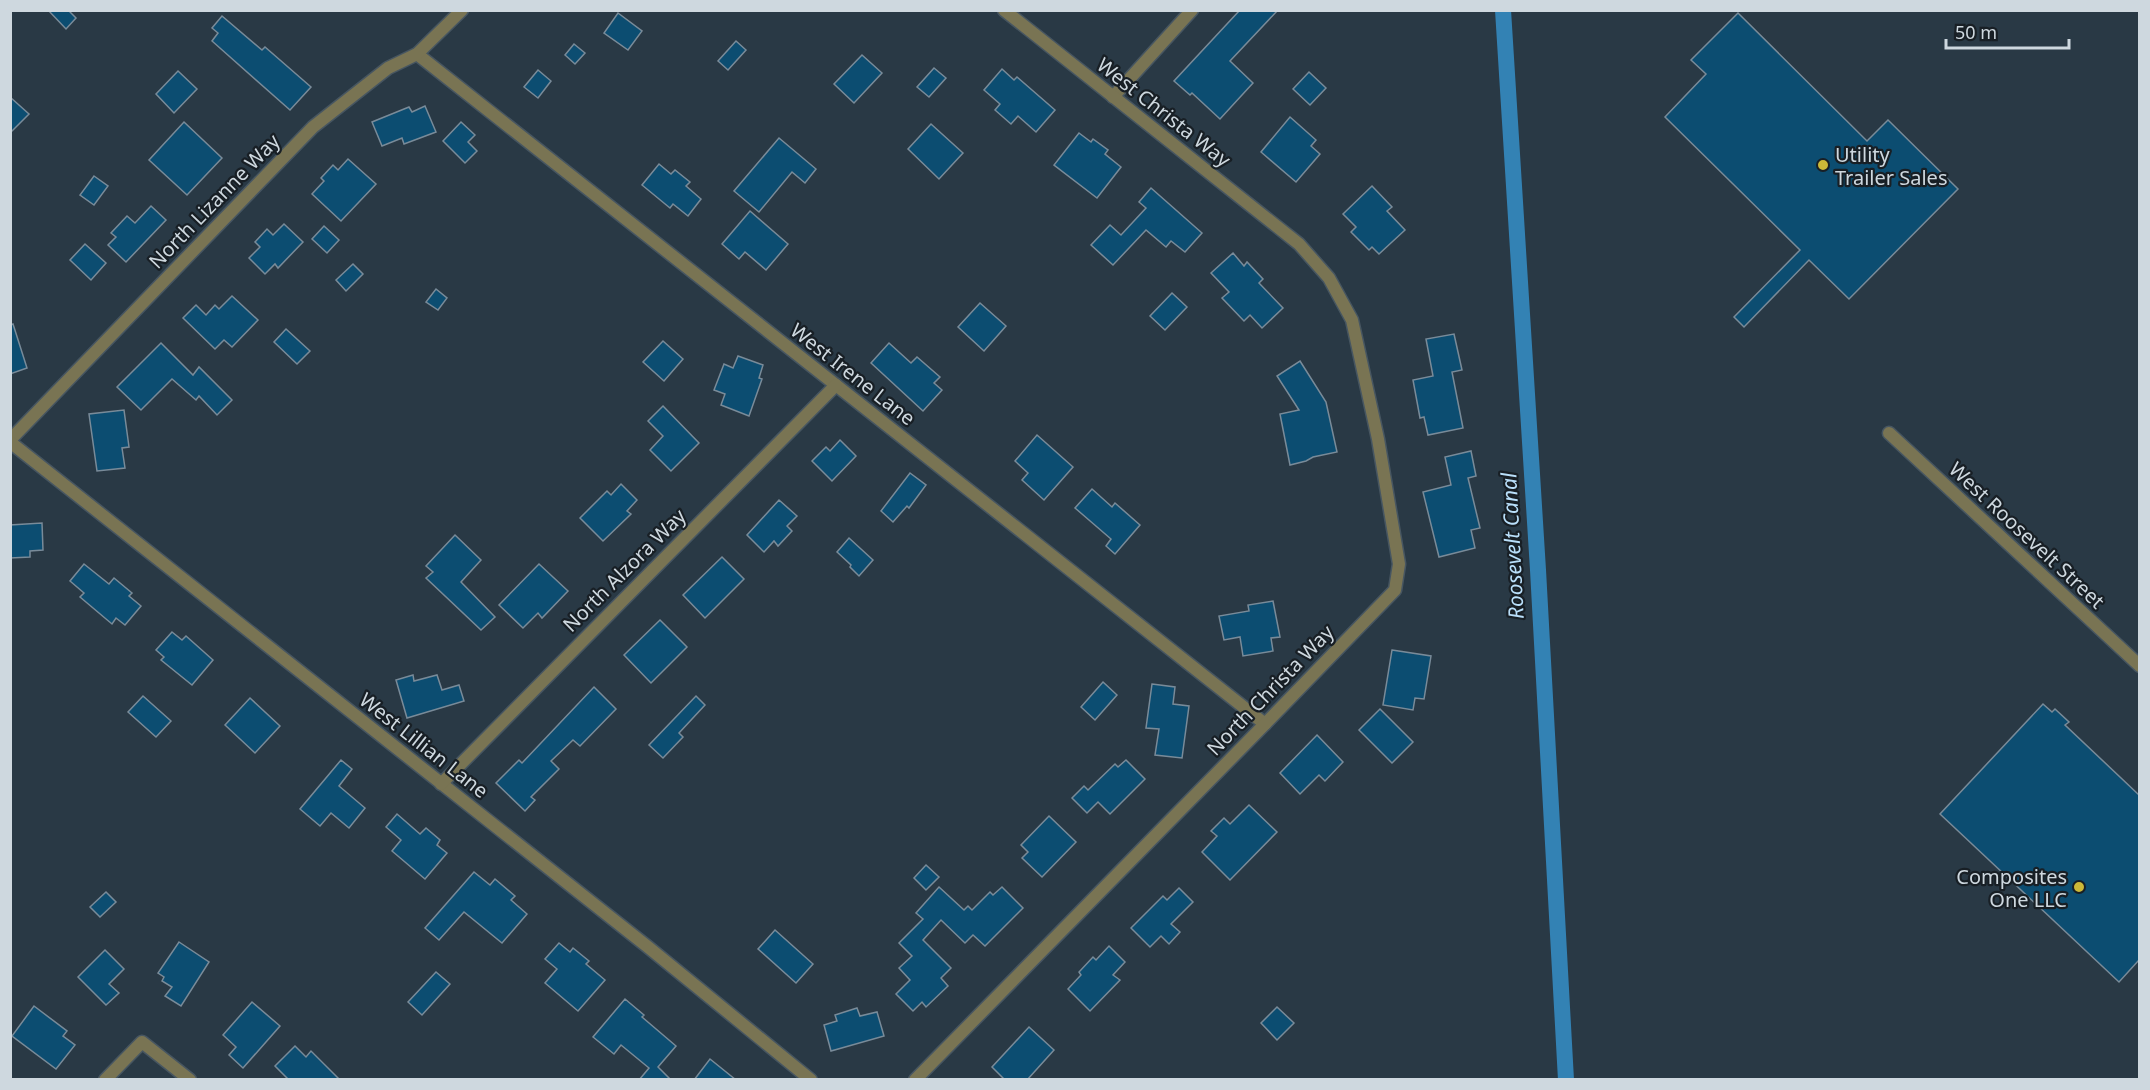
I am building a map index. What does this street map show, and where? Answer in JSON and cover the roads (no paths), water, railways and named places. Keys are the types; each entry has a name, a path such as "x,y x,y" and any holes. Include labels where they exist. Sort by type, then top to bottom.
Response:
{"street":[{"name":"North Lizanne Way","path":"10,441 313,127 388,68 417,54 462,10"},
{"name":"West Christa Way","path":"1004,10 1299,244"},
{"path":"1113,97 1192,10"},
{"name":"West Irene Lane","path":"417,54 1265,724"},
{"name":"North Christa Way","path":"915,1080 1395,590 1399,564 1378,439 1352,320 1329,278 1299,244"},
{"name":"North Alzora Way","path":"441,784 836,385"},
{"name":"West Roosevelt Street","path":"1889,433 2139,666"},
{"name":"West Lillian Lane","path":"10,441 811,1080"},
{"path":"105,1080 142,1042 190,1080"}],"waterway":[{"name":"Roosevelt Canal","path":"1503,10 1538,570 1566,1080"}],"place":[{"name":"Utility Trailer Sales","path":"1823,165"},
{"name":"Composites One LLC","path":"2079,887"}]}
